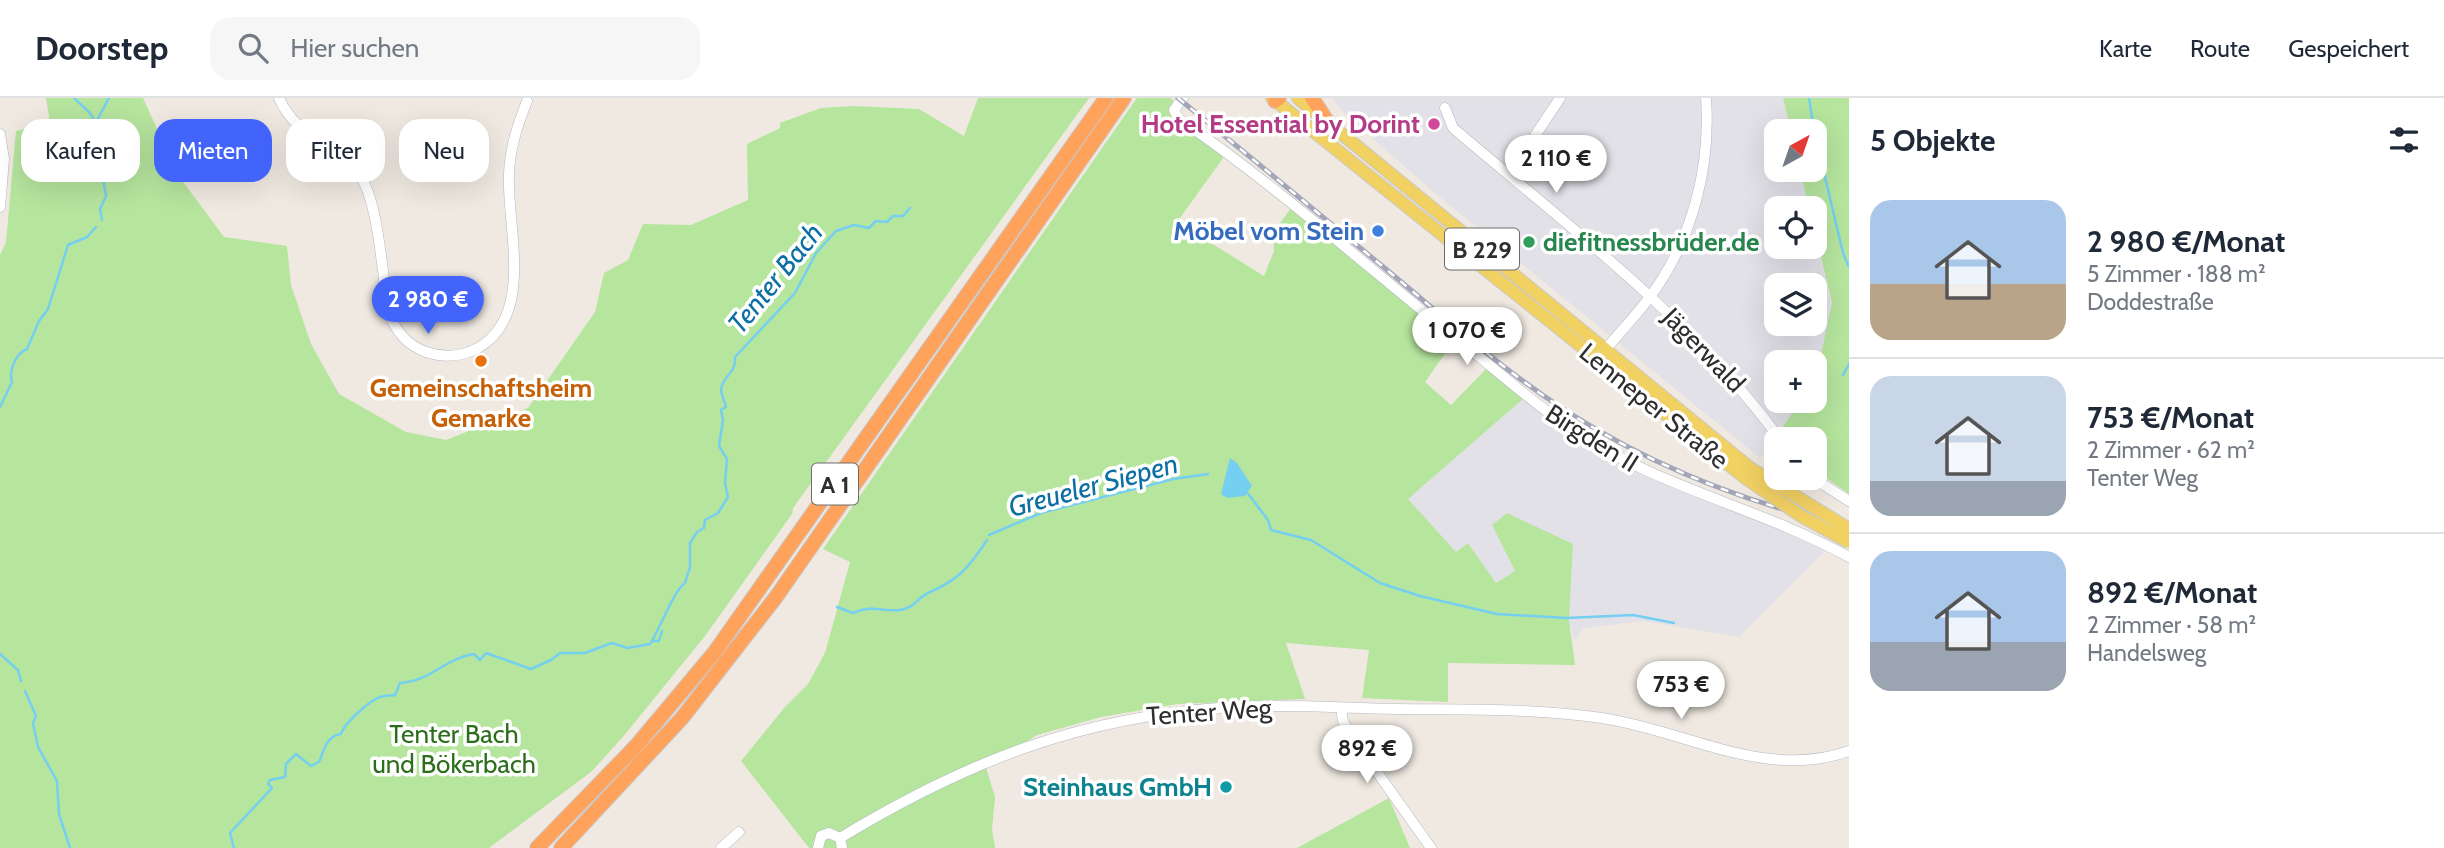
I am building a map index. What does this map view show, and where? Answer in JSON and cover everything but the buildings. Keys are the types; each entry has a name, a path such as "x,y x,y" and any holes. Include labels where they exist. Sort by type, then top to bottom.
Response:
{"highway":[{"name":"A 1","path":"537,848 637,745 714,653 1106,98"},
{"name":"A 1","path":"561,848 667,736 760,618 1124,98"},
{"path":"1312,98 1326,121"}],"main road":[{"name":"Lenneper Straße","path":"1298,98 1606,349 1747,473 1849,529"},
{"name":"Lenneper Straße","path":"1276,99 1597,360 1801,516 1849,542"}],"street":[{"path":"279,98 297,127 353,168 366,185 388,311 395,327 418,349 451,356 474,349 489,339 498,328 512,290 516,267 509,172 514,138 526,99"},
{"name":"Birgden II","path":"1184,98 1174,111 1178,118 1249,168 1403,297 1569,428 1633,465 1823,543 1849,557"},
{"path":"1509,175 1560,98"},
{"path":"1651,295 1674,259 1696,202 1706,149 1706,98"},
{"name":"Jägerwald","path":"1445,107 1453,128 1651,295 1727,371 1771,427"},
{"path":"0,134 4,173 0,207"},
{"name":"Jägerwald","path":"1597,360 1651,295"},
{"path":"1827,487 1849,501"},
{"name":"Tenter Weg","path":"818,848 819,840 825,834 833,833 841,843 954,774 1029,745 1092,727 1158,715 1226,708 1342,708 1578,715 1623,722 1736,754 1773,760 1800,761 1849,751"},
{"path":"1342,708 1343,721 1350,734 1431,848"},
{"path":"721,848 739,832"}],"shaded area":[{"path":"1332,98 1783,98 1788,119 1764,119 1764,182 1803,182 1806,196 1764,196 1764,259 1822,259 1825,273 1764,273 1764,336 1826,336 1823,350 1764,350 1764,413 1792,413 1782,427 1764,427 1764,452 1760,458 1437,195 1344,113"},
{"path":"1827,282 1832,303 1827,330"},
{"path":"1524,398 1563,428 1825,551 1739,637 1643,621 1584,628 1574,641 1569,620 1573,544 1493,525 1515,572 1496,583 1468,544 1456,552 1407,499"}],"green space":[{"name":"Tenter Bach und Bökerbach","path":"46,98 143,98 154,122 154,182 183,182 224,237 287,246 291,285 311,344 339,394 406,432 446,440 528,408 595,312 604,273 628,260 643,224 691,225 748,200 747,144 780,128 780,123 821,108 854,106 919,109 964,136 978,98 1089,98 793,508 792,514 705,636 591,772 489,848 0,848 0,255 6,242 16,131 21,130 21,182 140,182 140,119 49,119"},
{"path":"1137,98 1170,98 1173,100 1170,114 1226,154 1177,222 1264,276 1274,251 1273,233 1291,208 1454,341 1425,382 1451,405 1487,368 1524,398 1408,499 1456,552 1468,543 1496,583 1515,571 1492,525 1507,513 1573,544 1569,620 1575,665 1448,663 1448,702 1362,698 1369,650 1286,643 1305,699 1177,704 1101,717 1037,735 986,768 995,797 992,829 995,848 809,848 741,761 785,707 808,684 825,653 850,562 823,549"},
{"path":"1783,98 1849,98 1849,494 1827,478 1827,427 1783,426 1792,413 1827,413 1827,350 1822,350 1832,303 1822,259 1827,259 1827,196 1806,196 1803,182 1827,182 1827,119 1788,119"},
{"path":"1389,798 1410,848 1297,848"}],"water":[{"path":"1230,458 1237,463 1252,486 1245,496 1227,498 1221,494"}],"waterway":[{"path":"74,98 89,112 106,138 100,162 106,196 100,209 102,220"},
{"path":"98,119 109,98"},
{"path":"1809,98 1812,119"},
{"path":"1826,182 1843,253 1849,267"},
{"name":"Tenter Bach","path":"234,848 230,833 272,788 268,784 270,780 285,777 286,764 296,754 311,766 319,762 326,745 336,735 341,734 352,718 372,701 395,695 400,683 421,678 455,660 474,654 480,660 486,653 531,669 560,653 585,653 612,643 628,648 650,644 676,594 685,583 690,567 690,543 697,532 704,528 705,520 718,513 728,497 725,483 727,459 719,446 723,420 721,410 726,407 721,390 734,367 735,357 795,293 816,253 836,231 854,225 869,228 876,221 887,222 893,216 903,216 910,208"},
{"path":"0,407 12,382 14,362 27,349 39,321 48,309 68,245 87,237 96,227"},
{"path":"1843,375 1849,364"},
{"name":"Greueler Siepen","path":"989,535 1041,513 1173,479 1208,474"},
{"name":"Greueler Siepen","path":"1246,491 1268,520 1271,530 1311,540 1380,583 1420,596 1497,614 1566,618 1633,615 1674,623"},
{"name":"Greueler Siepen","path":"837,607 853,613 867,609 900,610 909,607 962,573 987,540"},
{"name":"Greueler Siepen","path":"652,641 659,641 662,631"},
{"path":"0,654 18,670 21,681"},
{"path":"25,691 36,716 33,723 38,747 57,781 59,814 70,848"}],"railway":[{"path":"1178,98 1484,351 1579,419 1615,440 1690,476 1768,505 1849,526"}],"place":[{"name":"Hotel Essential by Dorint","path":"1434,124"},
{"name":"Möbel vom Stein","path":"1378,231"},
{"name":"diefitnessbrüder.de","path":"1529,242"},
{"name":"Gemeinschaftsheim Gemarke","path":"481,361"},
{"name":"Steinhaus GmbH","path":"1226,787"}]}
